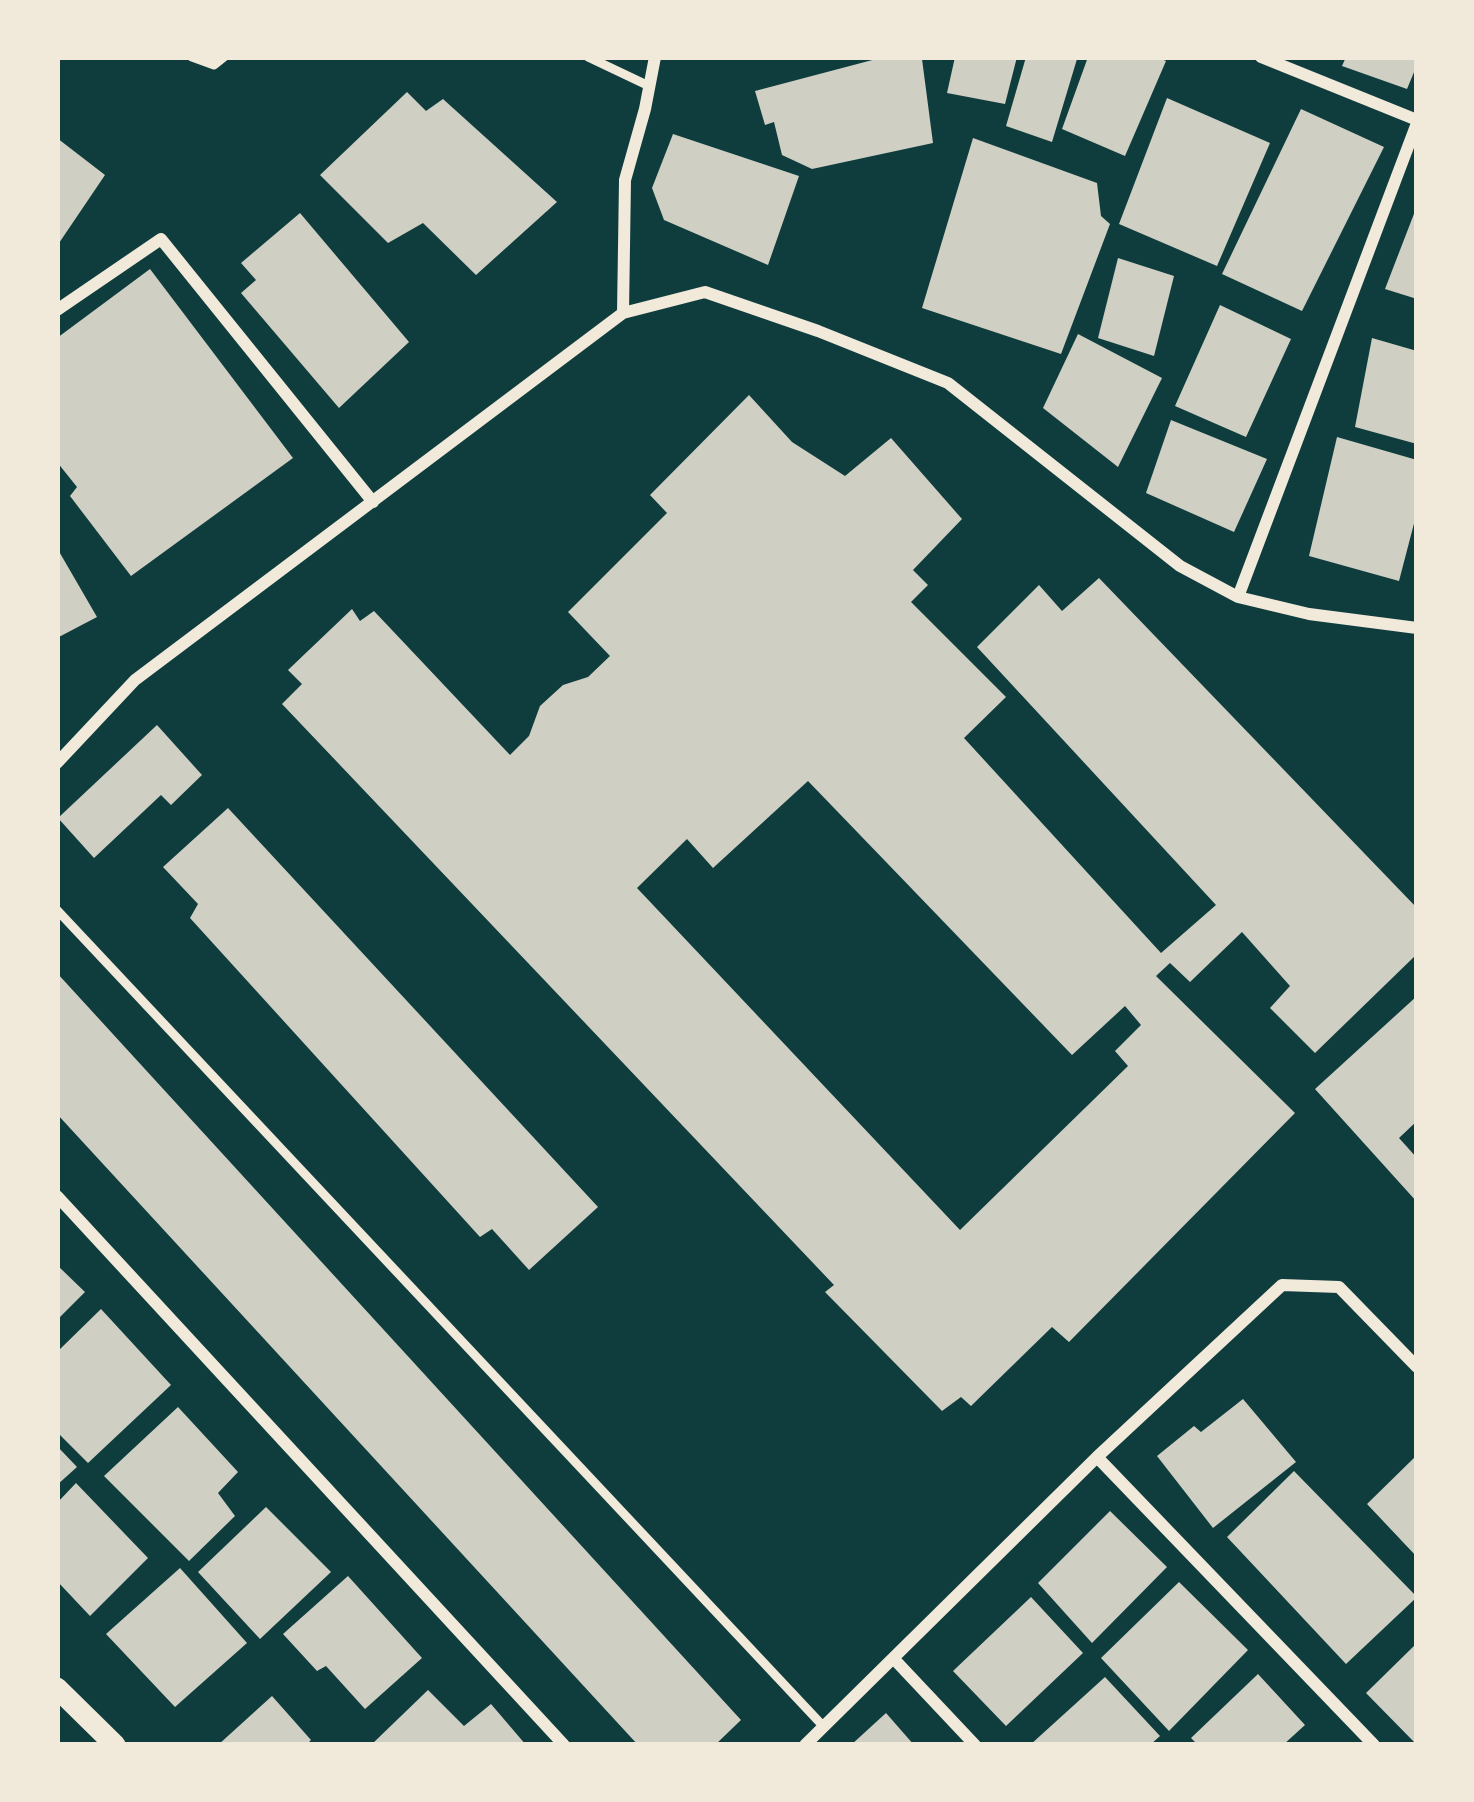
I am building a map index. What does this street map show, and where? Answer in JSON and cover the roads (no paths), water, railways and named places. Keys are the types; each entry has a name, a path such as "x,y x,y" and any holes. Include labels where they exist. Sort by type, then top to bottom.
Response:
{"street":[{"path":"623,313 625,180 655,57"},
{"path":"1238,598 1417,122 1267,58"},
{"path":"57,310 160,239 373,502"},
{"path":"57,763 135,680 623,313 706,292 948,383 1180,566 1238,598 1310,614 1417,628"},
{"path":"57,1196 564,1745"},
{"path":"805,1745 1097,1457 1282,1285 1339,1286 1417,1367"},
{"path":"1097,1457 1374,1745"},
{"path":"894,1660 975,1745"},
{"path":"57,1688 115,1745"}],"lane":[{"path":"192,57 214,65 224,57"},
{"path":"588,57 650,86"},
{"path":"57,910 824,1727"}]}
